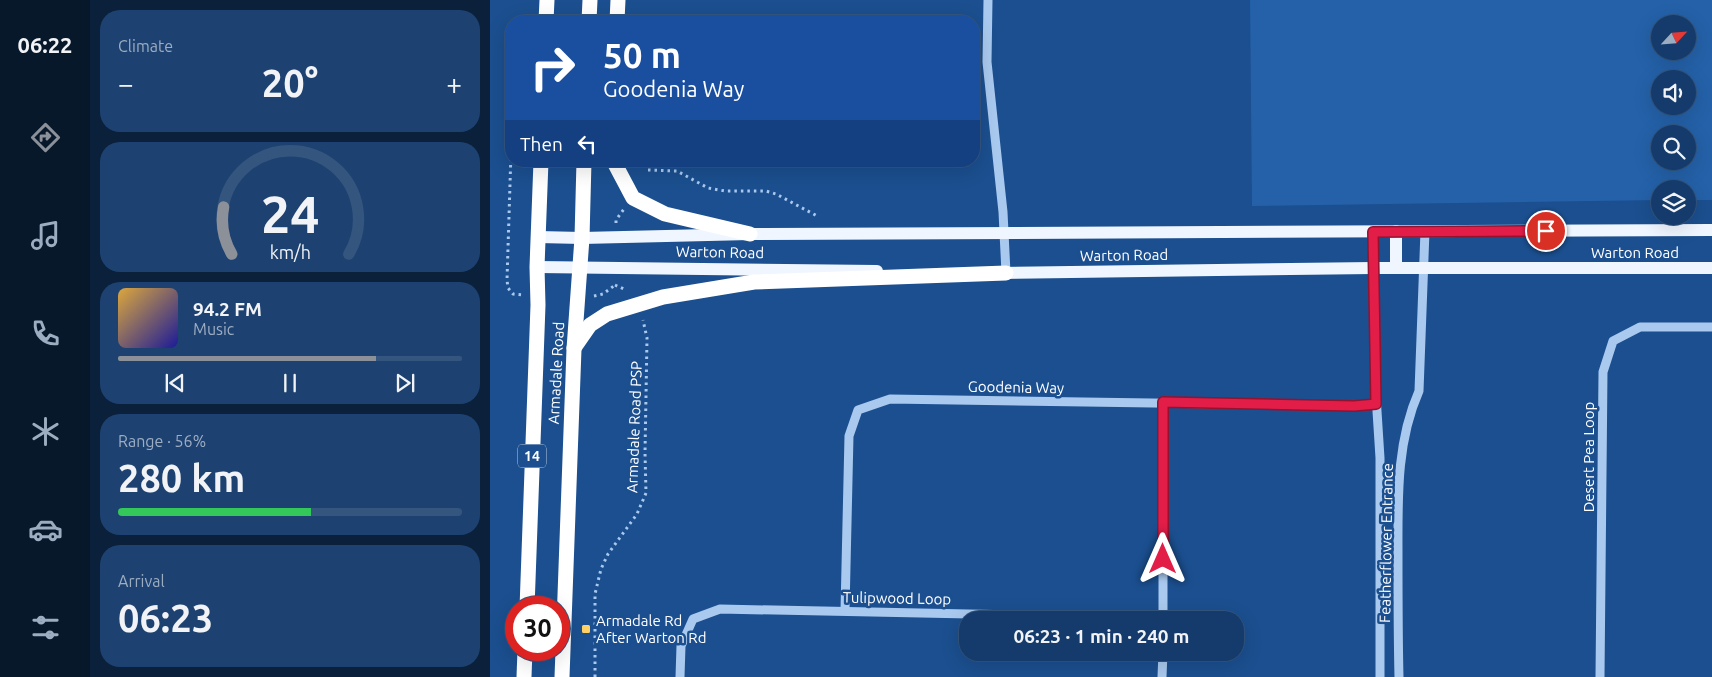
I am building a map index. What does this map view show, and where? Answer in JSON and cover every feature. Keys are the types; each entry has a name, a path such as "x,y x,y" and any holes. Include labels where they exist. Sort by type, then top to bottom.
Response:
{"highway":[{"path":"546,15 547,0"},
{"path":"589,15 590,0"},
{"path":"617,15 618,0"},
{"name":"Armadale Road","path":"527,596 538,305 537,268 541,167"},
{"name":"Armadale Road","path":"562,677 574,349 582,238 584,167"},
{"path":"617,167 633,198 666,214 750,234"},
{"path":"574,349 590,325 607,314 663,297 754,282 1006,273"},
{"path":"524,677 525,661"}],"main road":[{"name":"Warton Road","path":"538,237 582,238 750,234 1712,230"},
{"path":"1396,232 1396,268"},
{"name":"Warton Road","path":"537,268 625,267 1006,273 1373,268 1712,268"}],"street":[{"path":"988,0 987,62 1003,212 1006,273"},
{"name":"Featherflower Entrance","path":"1399,677 1398,488 1401,457 1410,411 1419,391 1425,231"},
{"name":"Featherflower Entrance","path":"1373,232 1376,404 1380,458 1380,677"},
{"name":"Desert Pea Loop","path":"1600,677 1603,372 1613,340 1640,327 1712,327"},
{"name":"Goodenia Way","path":"845,610 849,436 858,410 890,399 1354,406 1376,404"},
{"path":"1163,402 1163,611"},
{"name":"Tulipwood Loop","path":"680,677 681,646 693,619 720,608 959,613"},
{"path":"1162,677 1163,661"}],"path":[{"path":"648,170 677,171 708,188 724,191 766,191 776,194 820,218"},
{"name":"Armadale Road PSP","path":"595,677 595,594 601,569 608,554 637,514 646,493 647,338 642,315"}],"shaded area":[{"path":"1250,0 1712,0 1712,200 1696,200 1696,180 1651,180 1651,200 1252,206"}],"place":[{"name":"Armadale Rd After Warton Rd","path":"586,629"}],"route":[{"path":"1163,559 1163,402 1354,406 1376,404 1373,232 1546,231"}]}
